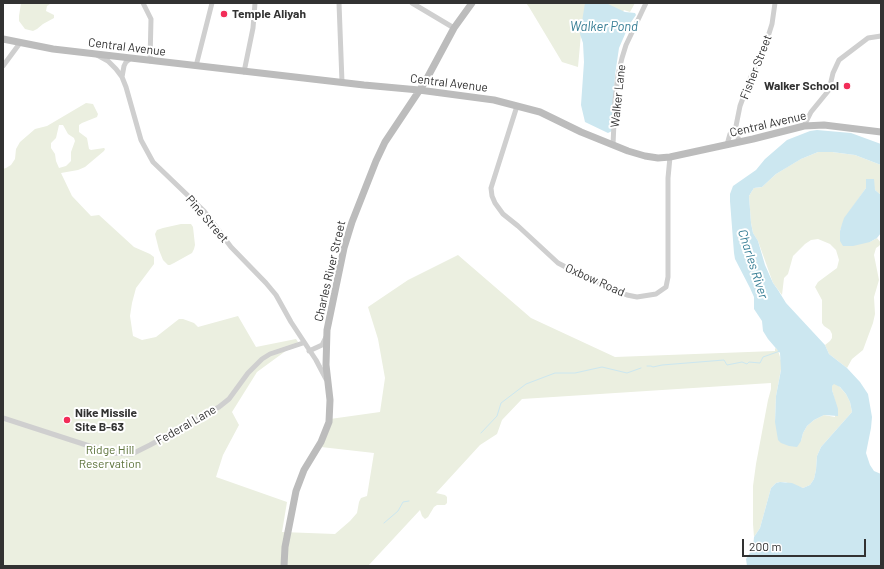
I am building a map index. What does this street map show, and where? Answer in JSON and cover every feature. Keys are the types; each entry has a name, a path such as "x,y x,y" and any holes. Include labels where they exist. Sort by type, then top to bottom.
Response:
{"main road":[{"name":"Charles River Street","path":"284,566 285,547 296,492 304,470 321,442 329,422 330,400 326,365 327,336 344,248 358,205 385,142 425,82 454,28 472,3"},
{"name":"Central Avenue","path":"3,38 20,43 53,49 244,72 419,90 494,100 540,112 581,132 628,152 645,156 670,157 804,126 824,125 881,132"}],"street":[{"path":"143,3 151,19 150,61"},
{"path":"196,66 212,3"},
{"path":"244,72 253,28 255,3"},
{"path":"339,3 342,82"},
{"path":"412,3 454,28"},
{"name":"Walker Lane","path":"613,145 615,100 620,64 626,45 646,3"},
{"name":"Fisher Street","path":"727,145 730,134 735,131 740,106 747,86 762,55 772,24 775,3"},
{"path":"804,126 811,112 829,90 832,73 839,60 868,38 881,36"},
{"path":"3,66 20,43"},
{"name":"Pine Street","path":"96,54 108,61 122,78 141,140 153,162 204,211 231,247 276,295 289,320 322,371 328,383"},
{"path":"122,78 124,66 131,58"},
{"name":"Oxbow Road","path":"517,106 491,188 495,203 503,214 558,263 626,295 637,297 656,294 666,287 668,277 668,178 670,157"},
{"path":"735,131 740,142"},
{"path":"309,351 322,345 327,336"},
{"name":"Federal Lane","path":"3,418 110,453 132,454 219,407 228,399 248,373 262,359 270,354 303,342"}],"green space":[{"path":"21,3 60,3 50,4 47,6 46,11 54,15 54,18 33,31 25,29 19,21"},
{"path":"526,3 635,3 630,12 624,10 597,48 581,34 578,67 562,62"},
{"name":"Ridge Hill Reservation","path":"86,103 93,104 98,114 97,117 79,125 79,132 87,138 89,149 104,148 104,151 85,167 78,170 61,173 72,196 91,216 99,215 134,247 154,257 154,264 136,288 132,303 130,316 133,336 142,340 156,337 179,319 194,323 198,327 238,316 256,347 296,339 298,342 257,372 232,412 239,425 223,455 216,477 287,502 282,532 335,534 357,513 361,498 367,496 374,453 321,447 330,419 380,412 385,378 378,339 368,307 408,280 458,255 531,318 615,357 775,351 775,348 778,350 782,364 776,396 775,422 801,441 807,426 814,420 824,415 835,417 835,401 832,390 833,384 837,384 846,394 850,402 852,412 821,447 817,456 814,479 810,485 803,488 785,482 780,482 776,483 771,488 760,528 754,537 753,486 771,383 522,399 502,420 497,434 480,445 436,493 445,495 447,497 447,503 445,505 437,505 434,507 425,519 420,510 368,566 3,566 3,169 11,165 15,159 16,149 20,142 35,129 47,126","holes":["59,125 63,125 68,134 74,138 75,141 71,152 71,161 66,166 59,168 55,154 51,148 51,143 56,138"]},
{"path":"818,152 855,155 881,165 881,195 875,190 874,181 866,180 866,188 845,218 840,231 840,241 870,242 877,238 881,243 876,248 874,255 879,280 874,297 875,314 873,323 863,350 852,359 847,368 829,354 825,345 832,338 832,334 830,330 822,323 822,300 815,287 818,282 837,268 839,260 836,250 830,244 818,239 811,240 805,244 793,256 788,274 784,278 782,295 773,283 758,241 753,233 751,223 749,196 754,188 762,187 776,174 801,159"},
{"path":"181,224 191,224 193,227 194,249 192,253 168,265 163,260 155,234 157,230"}],"water":[{"name":"Walker Pond","path":"585,3 606,3 625,12 635,13 636,15 629,25 619,48 615,75 612,131 608,133 585,122 581,105 584,62 583,43 580,34"},
{"name":"Charles River","path":"817,130 851,133 881,144 881,165 855,155 832,152 818,152 801,159 776,174 762,187 754,188 749,196 751,223 753,233 758,241 765,265 773,283 786,303 825,345 829,354 847,368 860,382 868,394 872,417 866,453 870,465 874,471 881,474 881,566 747,566 746,559 753,548 754,537 760,528 771,488 776,483 780,482 792,483 803,488 810,485 814,479 817,456 821,447 852,412 850,402 846,394 840,387 834,384 832,386 832,390 838,409 838,416 824,415 814,420 807,426 797,447 789,446 778,440 775,422 776,396 781,370 780,353 763,331 762,321 754,309 754,297 735,259 734,253 730,201 730,194 733,186 756,170 765,159 787,140 810,131"},
{"path":"866,179 874,179 875,190 881,195 881,233 877,238 870,242 853,246 843,246 840,241 840,231 844,218 866,188"}],"waterway":[{"path":"647,366 653,367 724,360 727,365 742,362 747,364 749,362 760,363 763,357 780,351"},
{"path":"481,433 497,416 501,403 526,384 555,373 575,373 602,367 627,373 641,368"},
{"path":"384,523 398,511 403,502 409,501"}],"place":[{"name":"Temple Aliyah","path":"224,14"},
{"name":"Walker School","path":"847,86"},
{"name":"Nike Missile Site B-63","path":"67,420"}]}
